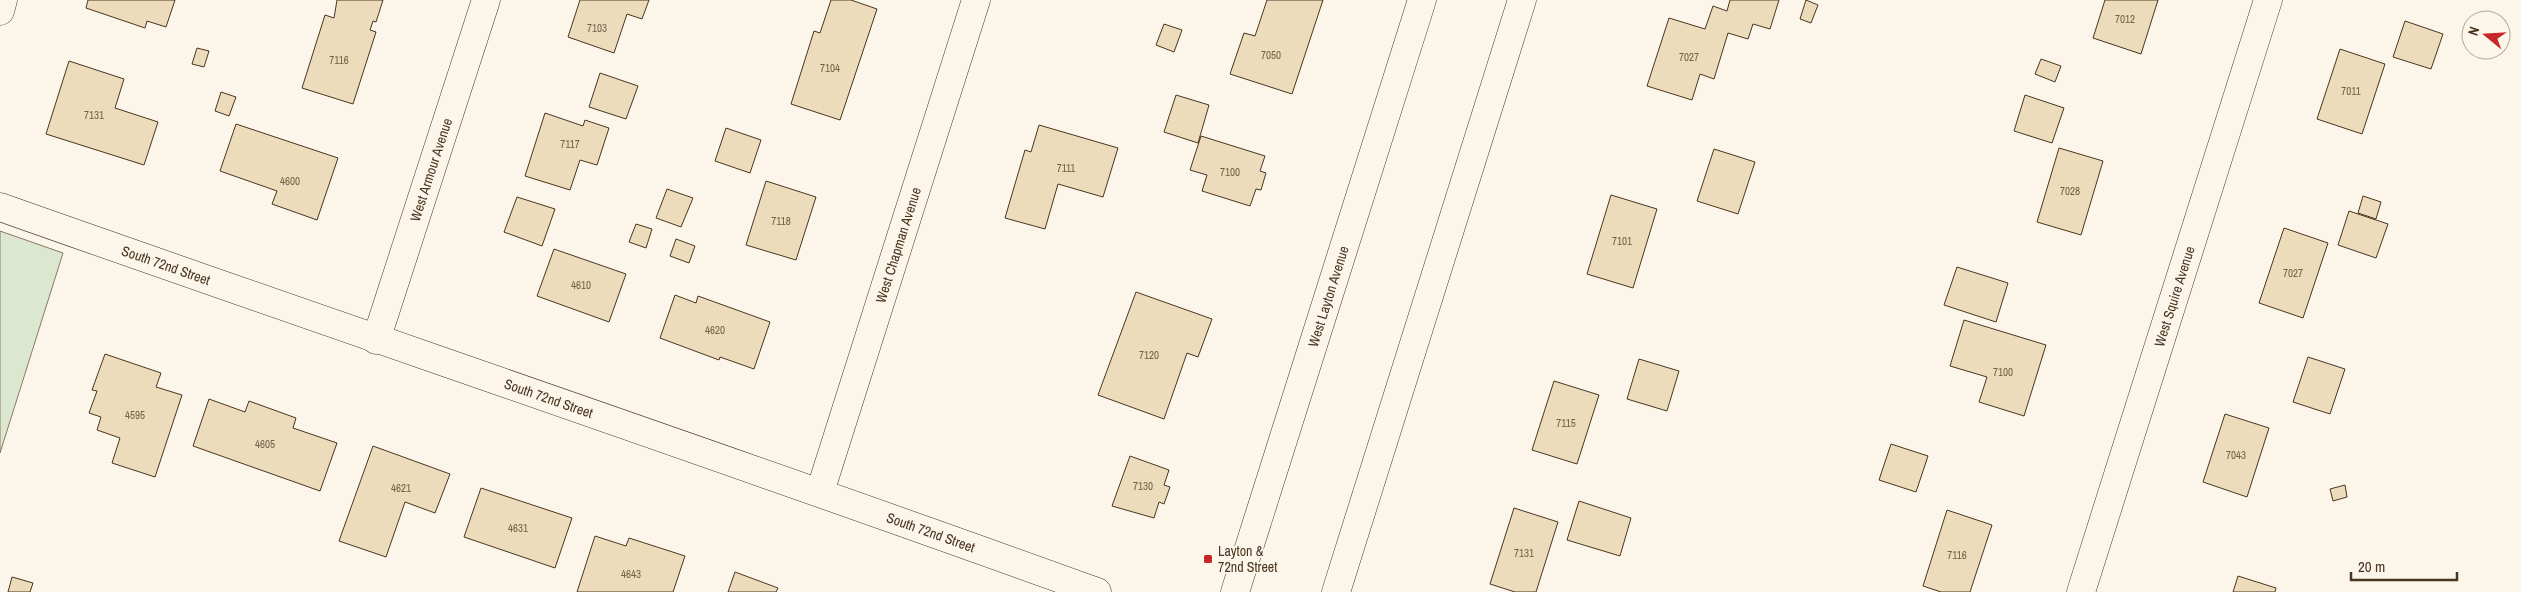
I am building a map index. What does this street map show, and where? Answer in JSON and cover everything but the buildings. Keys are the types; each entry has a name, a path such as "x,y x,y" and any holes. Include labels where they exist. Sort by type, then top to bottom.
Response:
{"street":[{"path":"0,11 3,0"},
{"name":"West Armour Avenue","path":"376,340 486,0"},
{"name":"West Chapman Avenue","path":"820,492 976,0"},
{"name":"West Layton Avenue","path":"1235,592 1422,0"},
{"path":"1336,592 1522,0"},
{"name":"West Squire Avenue","path":"2081,592 2268,0"},
{"name":"South 72nd Street","path":"0,207 376,340 820,492 1097,592"}],"green space":[{"path":"0,231 63,253 0,453"}],"place":[{"name":"Layton & 72nd Street","path":"1208,559"}]}
